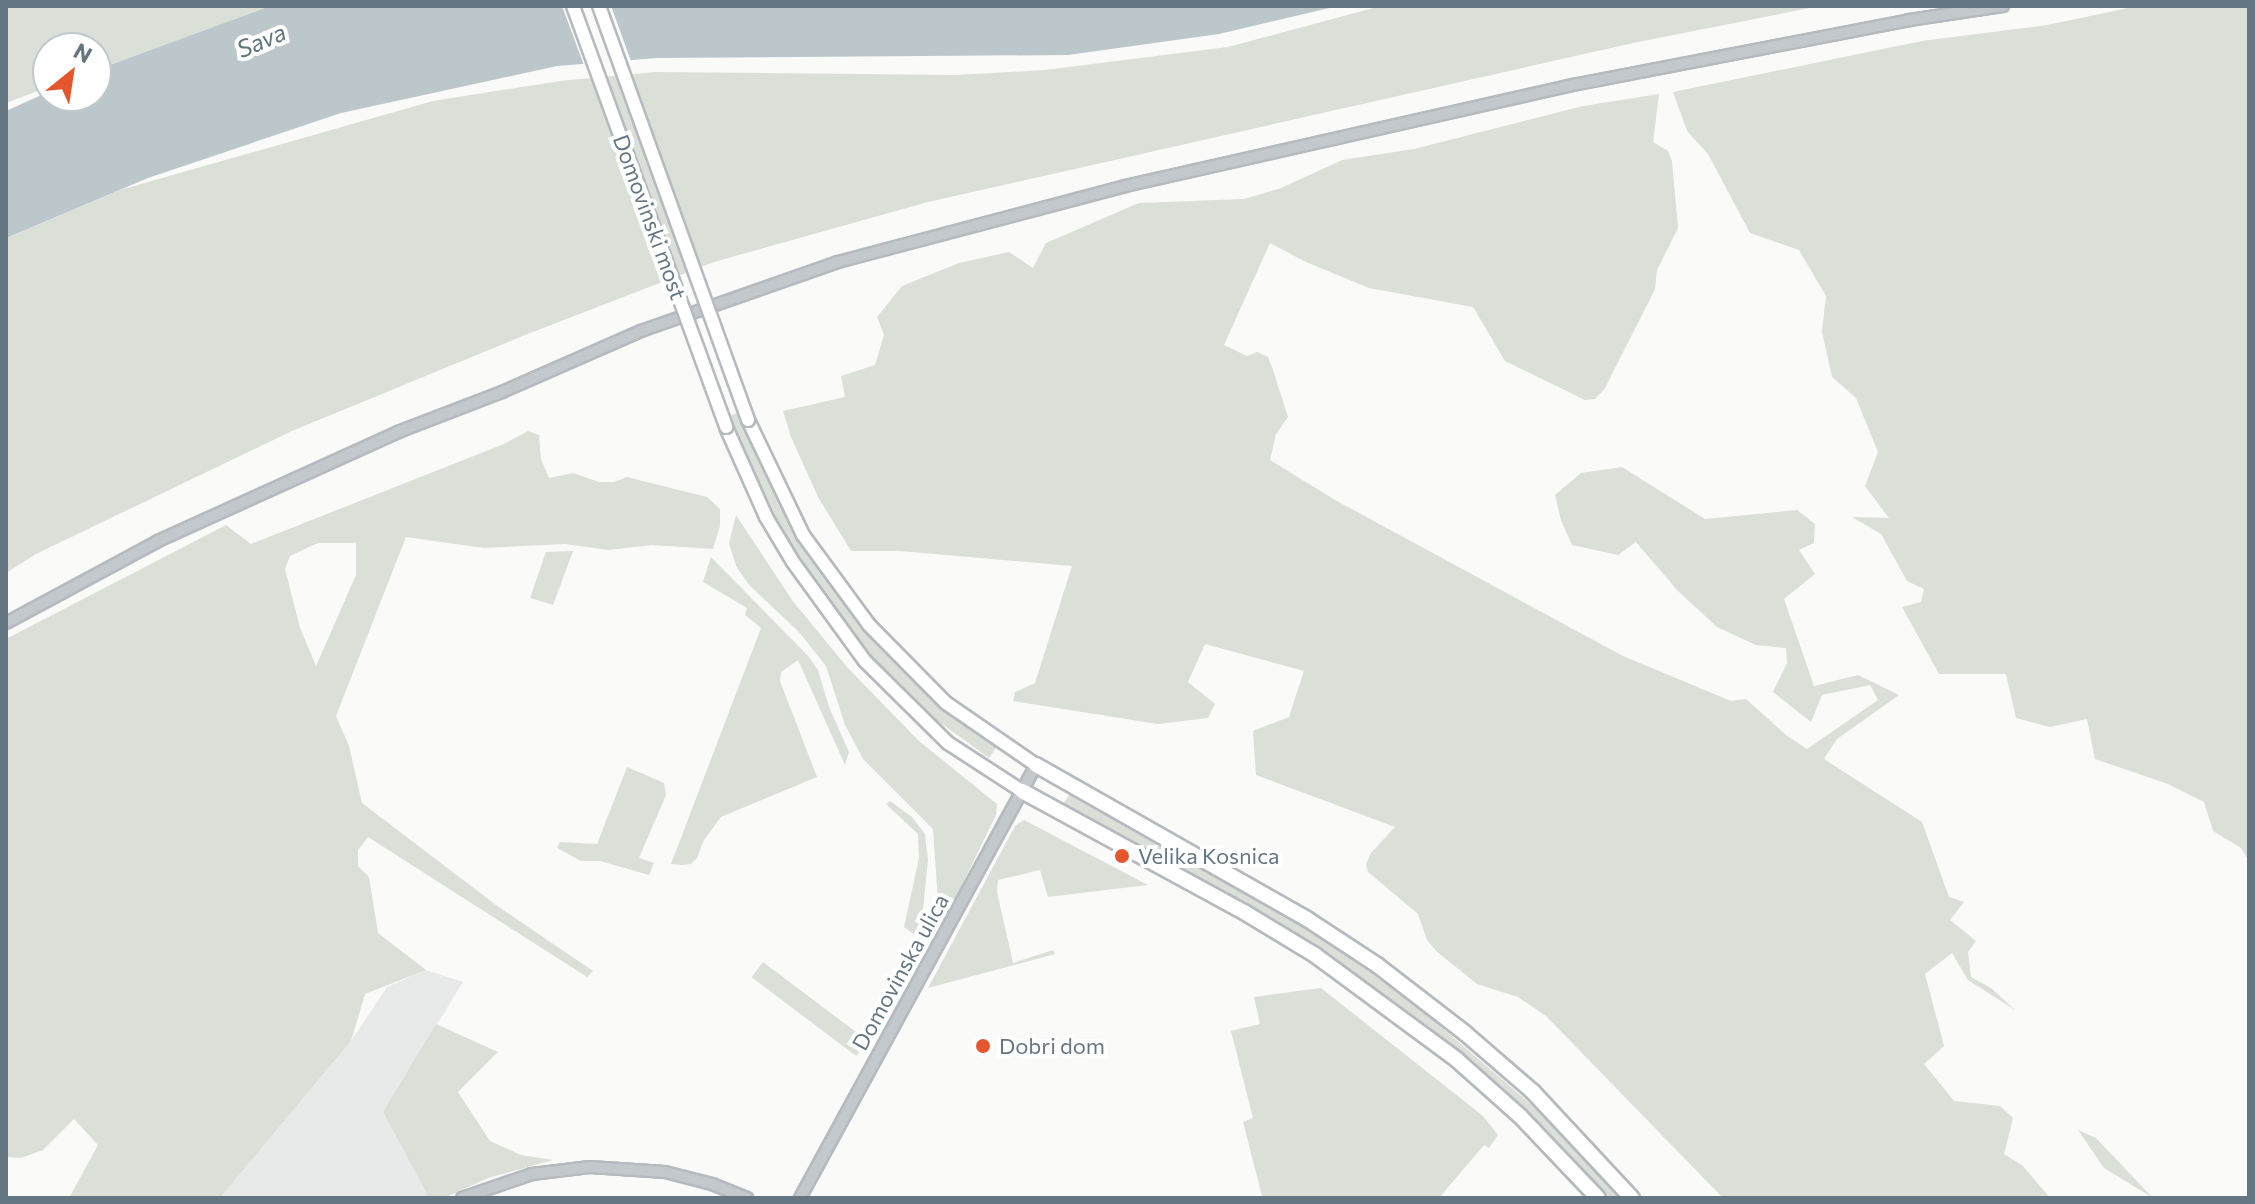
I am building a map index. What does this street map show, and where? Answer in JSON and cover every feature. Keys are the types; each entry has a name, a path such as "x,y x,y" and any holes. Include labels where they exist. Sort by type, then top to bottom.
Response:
{"highway":[{"path":"1036,765 1307,919 1377,965 1465,1033 1533,1092 1632,1198"},
{"path":"1022,791 1244,912 1339,972 1456,1059 1520,1116 1598,1198"}],"main road":[{"name":"Domovinski most","path":"573,6 726,427 766,517 823,607 865,661 948,743 1022,791"},
{"name":"Domovinski most","path":"599,6 748,420 803,535 869,625 946,703 1036,765"}],"street":[{"path":"6,623 158,541 398,432 502,392 641,331 838,262 1125,186 1573,85 1895,23 2003,6"},
{"name":"Domovinska ulica","path":"800,1198 1036,765"},
{"path":"462,1198 532,1174 590,1167 665,1172 712,1184 747,1198"}],"shaded area":[{"path":"6,6 270,6 112,64 112,32 32,32 32,93 6,103"},
{"path":"1381,6 1820,6 1633,43 928,202 714,262 525,335 292,431 36,554 6,573 6,238 120,190 433,101 560,81 655,72 956,75 1045,70 1228,47"},
{"path":"2249,6 2249,861 2241,848 2213,831 2204,802 2168,784 2095,759 2087,719 2050,727 2016,718 2006,674 1939,674 1902,607 1921,602 1924,589 1907,581 1881,534 1852,517 1889,518 1865,486 1878,452 1856,398 1832,377 1822,332 1826,296 1799,250 1750,233 1708,154 1687,131 1673,92 1922,41 2047,25 2133,7"},
{"path":"1659,94 1653,142 1668,151 1672,161 1678,228 1657,270 1655,289 1605,388 1595,399 1585,400 1505,361 1473,307 1369,288 1306,262 1270,243 1224,345 1247,356 1257,352 1268,357 1272,367 1288,417 1276,434 1270,460 1335,500 1623,656 1731,701 1746,699 1786,735 1807,749 1878,700 1870,685 1822,695 1811,722 1773,692 1787,663 1786,648 1756,645 1717,627 1678,591 1636,542 1618,555 1572,545 1555,495 1581,473 1622,467 1705,519 1797,510 1815,524 1814,543 1799,550 1815,574 1784,599 1814,686 1858,675 1899,695 1837,739 1824,759 1922,822 1949,897 1964,902 1950,920 1976,941 1968,952 1971,977 1991,988 2015,1010 1968,980 1952,953 1925,974 1944,1046 1924,1064 1954,1101 2000,1106 2013,1118 2004,1154 2023,1166 2050,1198 1723,1198 1546,1016 1518,997 1477,984 1436,951 1427,940 1418,914 1368,872 1366,864 1371,853 1395,827 1256,775 1253,731 1289,717 1304,671 1205,644 1188,682 1215,704 1208,718 1158,724 1013,701 1015,692 1035,683 1072,566 900,551 851,551 818,497 791,437 783,411 845,397 841,376 875,365 884,335 877,317 902,286 959,263 1009,252 1033,268 1046,243 1139,203 1244,199 1281,188 1342,160 1414,149 1583,106"},
{"path":"741,412 789,519 838,596 903,671 959,720 997,746 989,758 910,701 884,675 795,559 755,484 728,416"},
{"path":"528,431 539,435 541,459 549,478 573,473 599,482 614,482 627,477 707,497 720,509 720,526 713,549 652,545 609,550 565,544 484,548 406,537 336,716 349,746 362,803 496,905 593,971 587,977 368,837 358,850 358,866 369,877 378,933 426,970 365,994 351,1041 220,1198 69,1198 98,1145 74,1119 43,1150 21,1158 6,1157 6,639 226,525 251,544 504,444","holes":["318,543 356,543 356,575 316,666 300,628 285,569 290,556"]},
{"path":"736,515 792,600 847,667 919,741 997,804 996,815 940,930 933,829 863,759 845,725 826,666 799,632 749,585 736,566 729,543"},
{"path":"573,551 553,605 530,598 546,552"},
{"path":"711,557 809,657 818,670 829,707 849,752 845,765 798,660 781,672 780,681 817,777 721,817 691,864 671,864 761,628 745,615 747,608 703,582"},
{"path":"627,767 664,783 666,795 639,858 654,863 649,875 600,861 581,861 557,848 560,842 597,844"},
{"path":"1069,795 1223,878 1323,939 1412,1002 1534,1107 1620,1198 1605,1198 1475,1067 1426,1027 1339,964 1061,807"},
{"path":"890,801 912,817 925,834 928,860 920,939 904,927 919,858 918,834 886,804"},
{"path":"1024,820 1148,885 1048,897 1040,870 998,880 997,892 1013,963 1053,950 1055,954 928,988 1015,826"},
{"path":"763,962 868,1041 856,1056 752,977"},
{"path":"426,970 463,982 383,1112 427,1194 422,1198 220,1198 351,1041 387,987"},
{"path":"1321,988 1483,1116 1498,1135 1489,1148 1484,1145 1439,1198 1257,1198 1262,1196 1243,1122 1253,1118 1231,1031 1260,1024 1254,997"},
{"path":"436,1024 498,1052 458,1092 490,1141 521,1155 553,1160 488,1178 444,1198 422,1198 427,1194 383,1112"},
{"path":"2078,1130 2096,1138 2153,1198 2104,1168"}],"water":[{"name":"Sava","path":"270,6 1338,6 1219,34 1068,55 657,58 557,66 341,113 148,178 6,238 6,111 32,99 32,112 112,112 112,64"}],"pier":[{"path":"562,6 611,6 632,64 585,68"}],"place":[{"name":"Velika Kosnica","path":"1122,856"},
{"name":"Dobri dom","path":"983,1046"}]}
